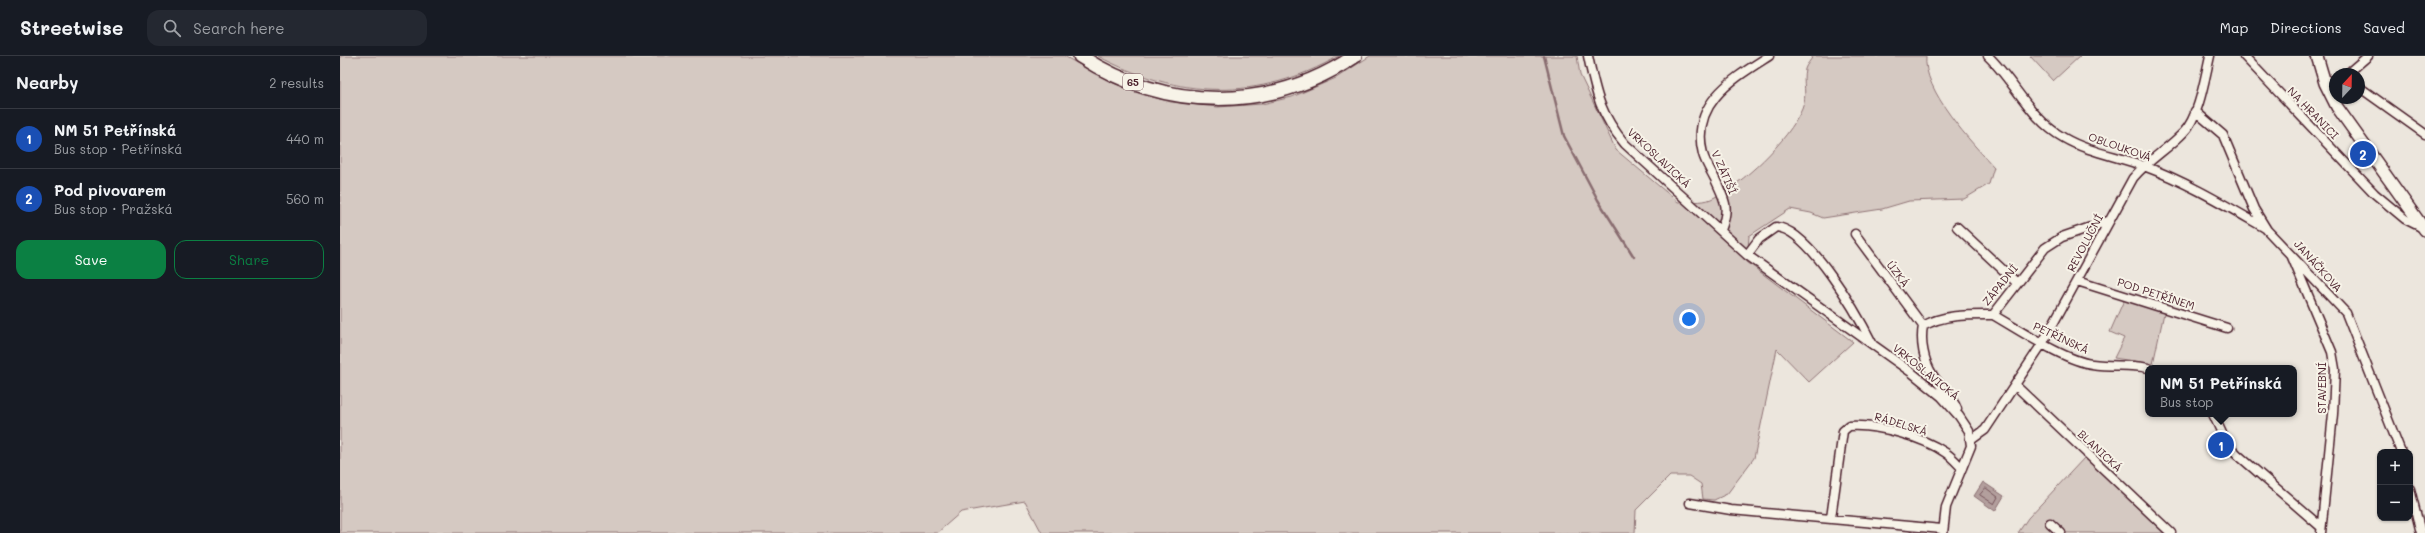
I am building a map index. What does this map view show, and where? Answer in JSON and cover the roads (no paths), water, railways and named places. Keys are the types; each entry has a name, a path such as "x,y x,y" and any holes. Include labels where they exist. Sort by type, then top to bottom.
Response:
{"main road":[{"name":"65","path":"1080,56 1112,74 1155,89 1190,96 1218,99 1253,96 1290,88 1318,77 1355,56"},
{"path":"2317,56 2329,80"},
{"path":"2336,104 2424,229"}],"street":[{"name":"VRKOSLAVICKÁ","path":"1588,56 1597,95 1609,125 1625,144 1747,255 1917,377 1960,416 1967,427 1971,440"},
{"name":"V ZÁTIŠÍ","path":"1721,230 1727,214 1726,203 1703,154 1701,128 1706,111 1714,96 1731,80 1769,56"},
{"name":"OBLOUKOVÁ","path":"1988,56 2033,113 2063,138 2088,149 2143,166 2190,185 2268,230"},
{"name":"REVOLUČNÍ","path":"1971,440 1985,430 2042,344 2108,221 2143,166 2185,132 2195,111 2210,56"},
{"name":"NA HRANICI","path":"2244,56 2375,194 2405,219 2424,229"},
{"path":"2354,68 2368,56"},
{"path":"2365,91 2425,134"},
{"name":"JANÁČKOVA","path":"2195,111 2223,135 2254,210 2268,230 2289,250 2346,313 2400,449"},
{"name":"ZÁPADNÍ","path":"1923,326 1932,321 1959,315 1993,315 2016,283 2045,248 2062,237 2108,221"},
{"name":"VRKOSLAVICKÁ","path":"1747,255 1768,231 1776,227 1792,231 1816,256 1859,318 1872,344"},
{"path":"1957,227 2016,283"},
{"name":"ÚZKÁ","path":"1855,234 1923,326"},
{"name":"STAVEBNÍ","path":"2289,250 2332,352 2335,369 2333,414 2321,530"},
{"name":"POD PETŘÍNEM","path":"2077,280 2227,328"},
{"name":"PETŘÍNSKÁ","path":"1993,315 2042,344 2091,364 2145,368"},
{"path":"1923,326 1923,352 1932,374 1952,396 1960,416"},
{"name":"BLANICKÁ","path":"2015,385 2171,533"},
{"path":"2214,417 2227,444 2238,456 2321,530"},
{"name":"RÁDELSKÁ","path":"1831,518 1843,431 1849,426 1865,425 1904,435 1947,453 1962,468"},
{"path":"1690,503 1708,508 1831,518 1943,531 1946,507 1962,468 1971,440"},
{"path":"2413,501 2421,533"},
{"path":"2050,523 2060,533"}],"water":[{"path":"1983,482 2004,496 1995,511 1974,496"}],"waterway":[{"path":"1544,56 1564,136 1598,200 1634,257"}],"place":[{"name":"Pod pivovarem","path":"2363,154"},
{"name":"NM 51 Petřínská","path":"2221,445"}]}
